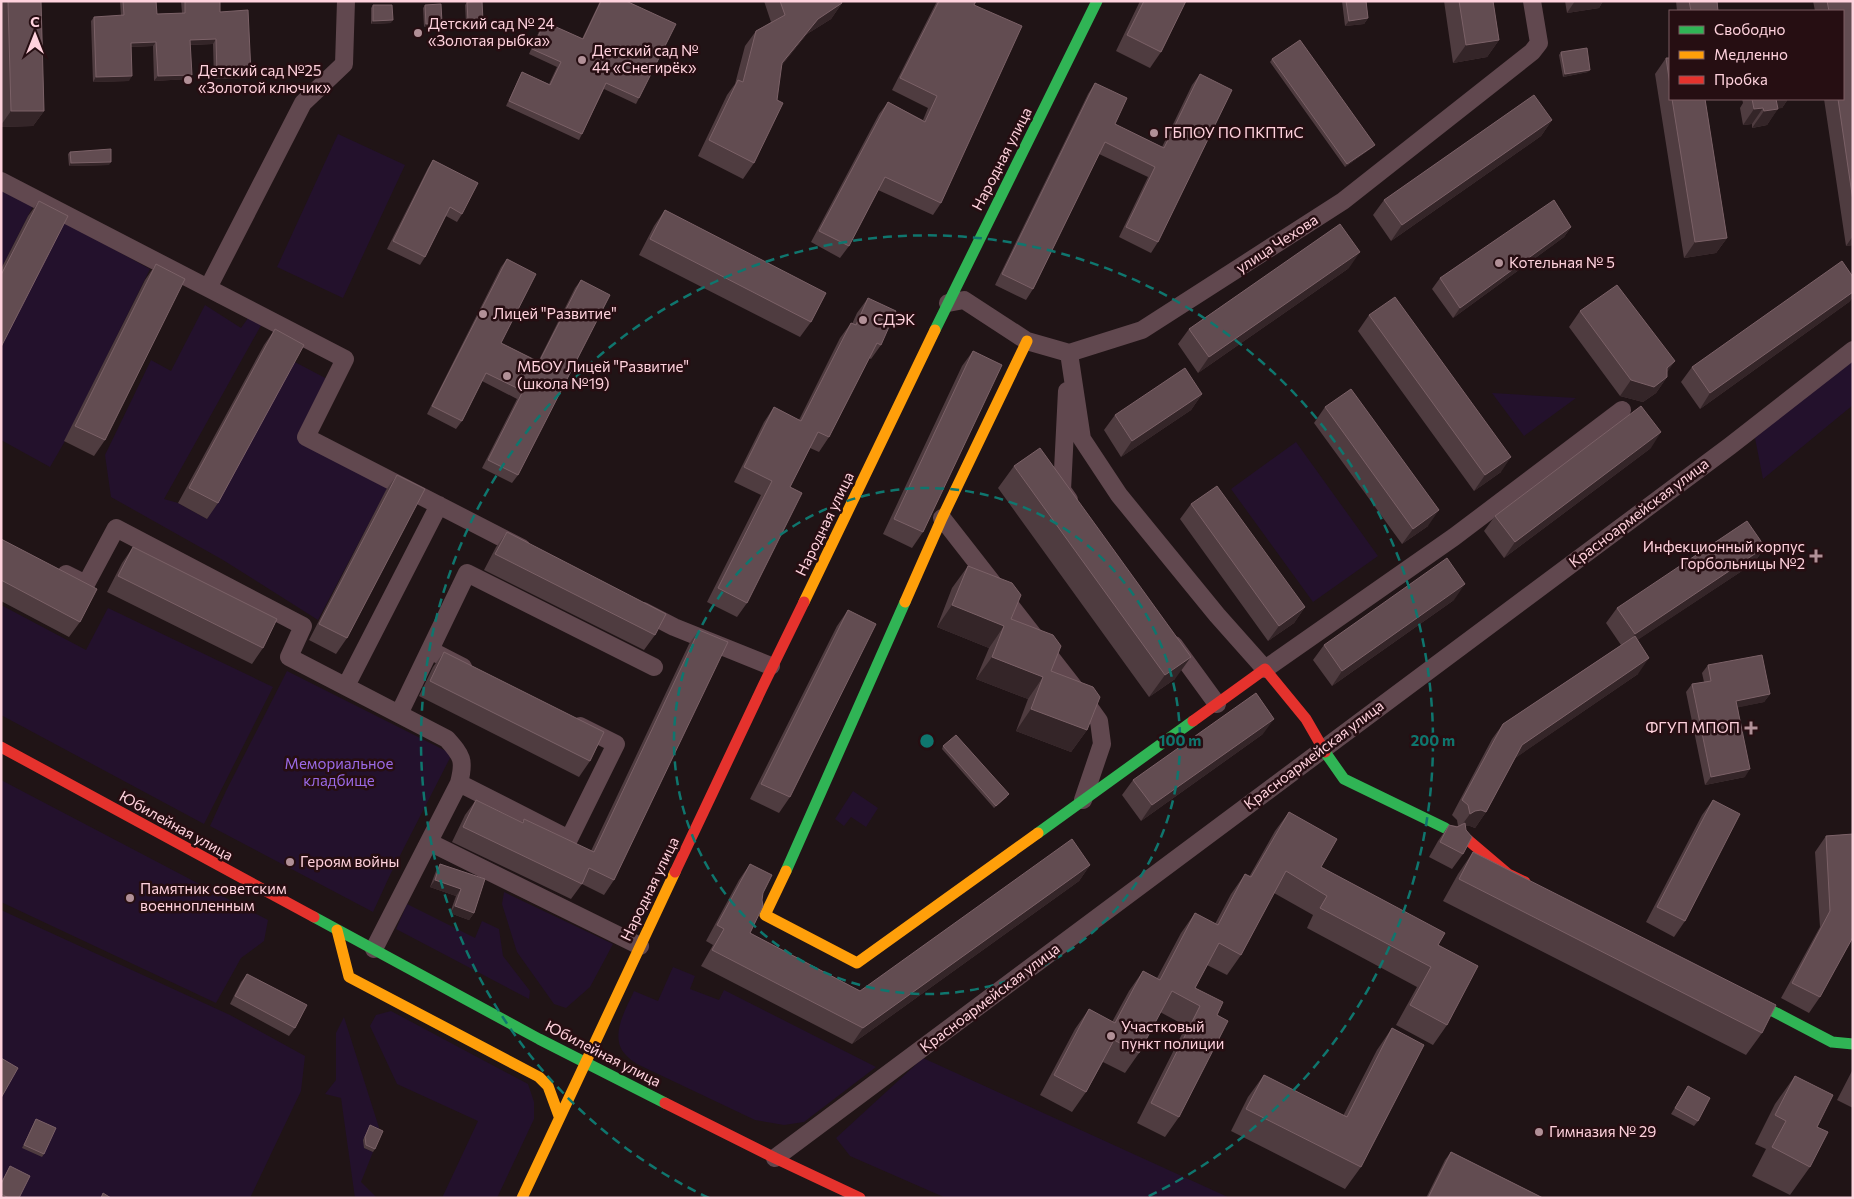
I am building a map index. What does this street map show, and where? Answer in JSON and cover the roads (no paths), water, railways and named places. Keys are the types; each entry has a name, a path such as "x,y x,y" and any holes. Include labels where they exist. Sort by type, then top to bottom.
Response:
{"street":[{"path":"208,288 303,103 344,64 346,1"},
{"name":"Народная улица","path":"522,1198 771,666 800,611 948,303 1097,1"},
{"name":"улица Чехова","path":"1069,353 1142,330 1343,201 1532,52 1539,43 1532,1"},
{"path":"1,181 346,358 306,437 534,555"},
{"path":"948,303 964,300 1027,341 1069,353"},
{"path":"1027,341 942,518 765,915 857,963 1265,669 1454,537 1622,410"},
{"name":"Красноармейская улица","path":"774,1158 1730,446 1853,350"},
{"path":"1069,353 1062,490 1079,513"},
{"path":"1069,353 1082,439 1119,495 1217,615 1306,718 1332,764 1344,779 1445,828"},
{"path":"346,686 439,505"},
{"path":"942,518 1084,700 1098,721 1102,744 1083,800"},
{"path":"52,566 86,584 116,528 303,626 289,656 447,739 460,754 462,770 459,783 374,950"},
{"path":"400,714 467,573 654,667"},
{"path":"630,605 674,627 771,666"},
{"path":"1163,629 1216,704"},
{"path":"430,650 474,672"},
{"path":"459,783 569,838 616,744 563,717"},
{"name":"Юбилейная улица","path":"1,747 530,1034 774,1158 860,1198"},
{"path":"1468,840 1508,874 1535,888"},
{"path":"429,842 640,946"},
{"path":"337,930 349,977 539,1077 548,1086 559,1116"},
{"path":"1736,992 1832,1042 1853,1044"}],"place":[{"name":"Детский сад № 24 «Золотая рыбка»","path":"418,33"},
{"name":"Детский сад № 44 «Снегирёк»","path":"582,60"},
{"name":"Детский сад №25 «Золотой ключик»","path":"188,80"},
{"name":"ГБПОУ ПО ПКПТиС","path":"1154,133"},
{"name":"Котельная № 5","path":"1499,263"},
{"name":"Лицей \"Развитие\"","path":"483,314"},
{"name":"СДЭК","path":"863,320"},
{"name":"МБОУ Лицей \"Развитие\" (школа №19)","path":"507,376"},
{"name":"Инфекционный корпус Горбольницы №2","path":"1816,556"},
{"name":"ФГУП МПОП","path":"1751,728"},
{"name":"Героям войны","path":"290,862"},
{"name":"Памятник советским военнопленным","path":"130,898"},
{"name":"Участковый пункт полиции","path":"1111,1036"},
{"name":"Гимназия № 29","path":"1539,1132"}],"park label":[{"name":"Мемориальное кладбище","path":"339,772"}]}
